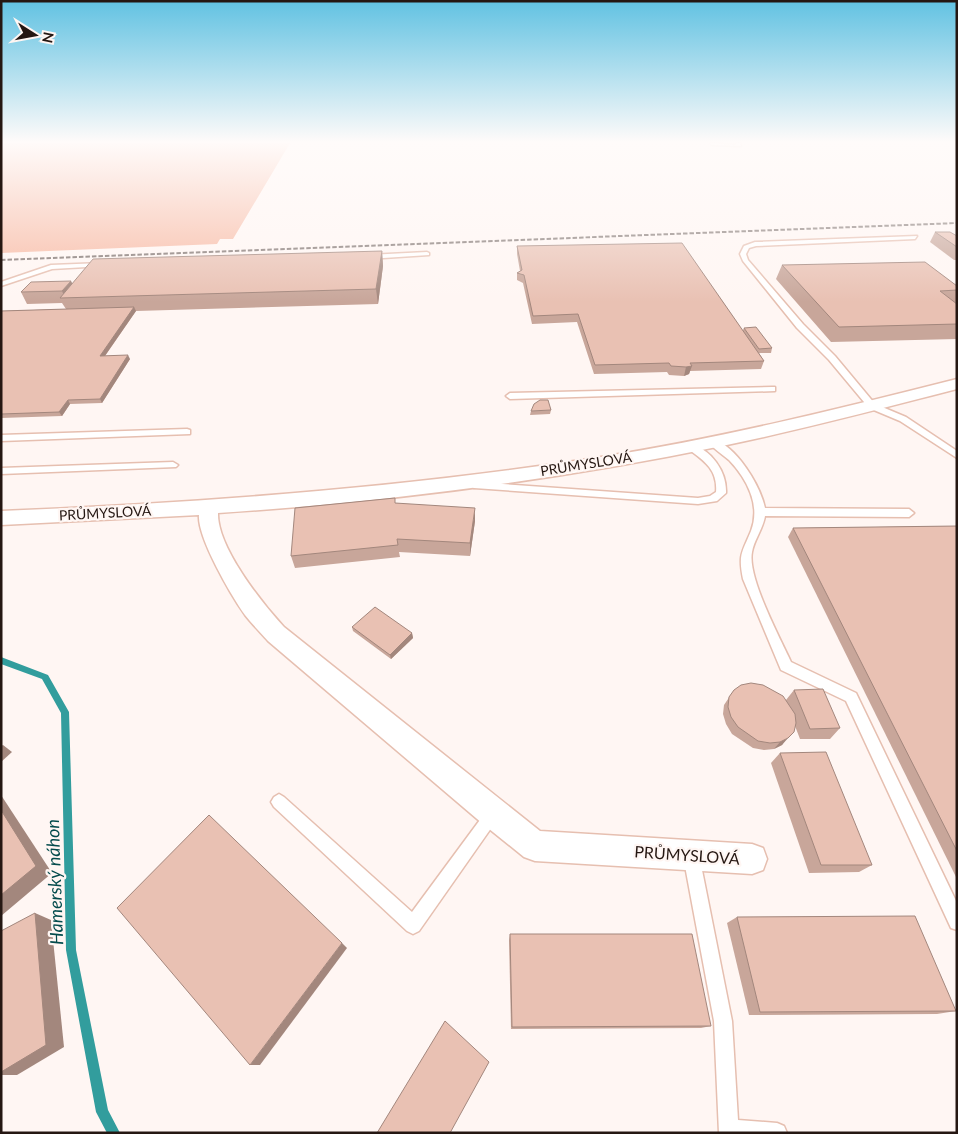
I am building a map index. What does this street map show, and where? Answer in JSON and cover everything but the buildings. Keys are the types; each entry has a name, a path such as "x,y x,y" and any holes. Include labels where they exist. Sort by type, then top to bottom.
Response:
{"street":[{"name":"PRŮMYSLOVÁ","path":"1,518 209,507 360,494 580,466 713,442 872,406 957,384"},
{"name":"PRŮMYSLOVÁ","path":"209,507 208,523 212,536 253,608 276,634 493,814 535,846 752,859"}],"lane":[{"path":"915,237 755,244 743,250 745,260 800,326 832,358 872,406 903,419 957,455"},
{"path":"359,257 427,254"},
{"path":"1,284 51,268 110,265"},
{"path":"510,396 772,389"},
{"path":"1,438 187,432"},
{"path":"713,442 747,476 762,512 755,533 745,552 745,564 749,579 786,666 851,697 957,922"},
{"path":"454,483 698,502 713,499 721,493 723,481 718,470 711,462 690,446"},
{"path":"1,470 173,464"},
{"path":"762,512 909,512"},
{"path":"279,802 413,925 493,814"},
{"path":"691,856 723,1021 729,1131 776,1133"}],"shaded area":[{"path":"1,196 259,196 233,239 220,239 217,244 1,253"}],"waterway":[{"name":"Hamerský náhon","path":"1,660 45,677 65,712 71,950 102,1112 114,1133"}],"railway":[{"path":"1,260 957,223"}]}
